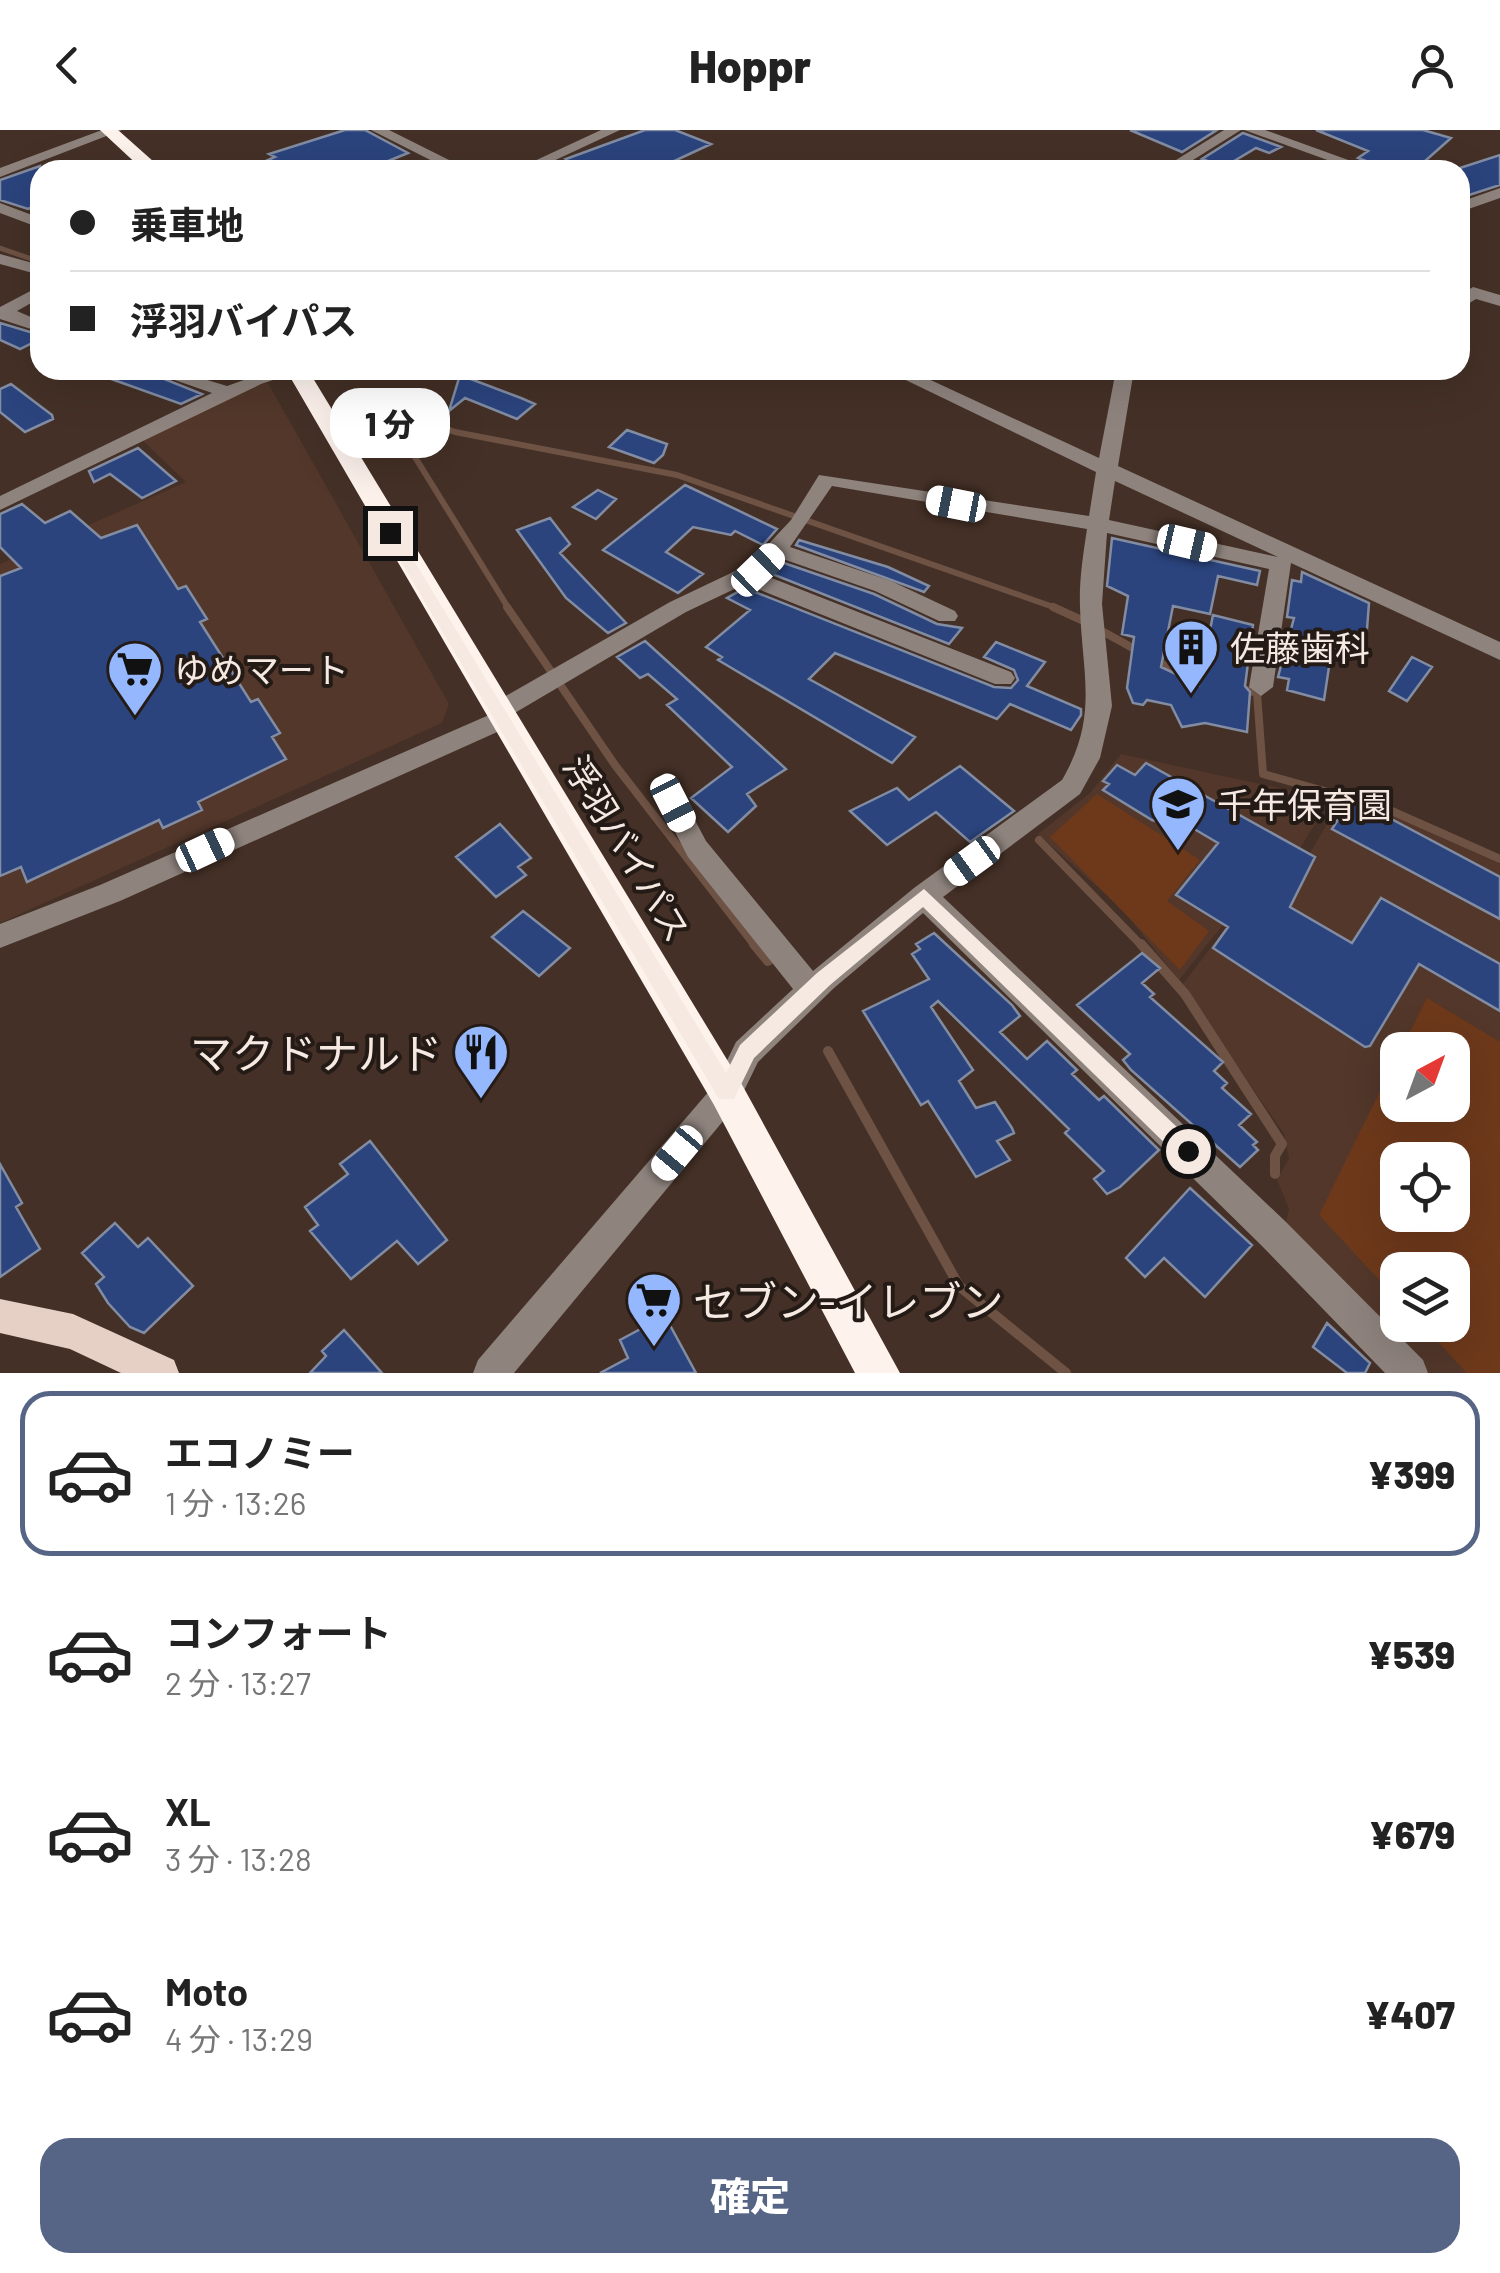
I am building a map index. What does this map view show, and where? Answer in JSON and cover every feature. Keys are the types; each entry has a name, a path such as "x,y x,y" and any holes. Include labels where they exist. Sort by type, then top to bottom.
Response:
{"highway":[{"path":"111,131 143,160"},
{"name":"浮羽バイパス","path":"302,380 726,1093 878,1373"}],"main road":[{"path":"0,1316 73,1332 160,1373"}],"street":[{"path":"378,130 441,160"},
{"path":"545,160 613,130"},
{"path":"1184,160 1234,130"},
{"path":"1251,130 1340,160"},
{"path":"32,160 111,131"},
{"path":"0,172 30,161"},
{"path":"1470,204 1500,194"},
{"path":"0,208 30,219"},
{"path":"0,259 30,266"},
{"path":"0,278 30,268"},
{"path":"1470,295 1474,292 1500,301"},
{"path":"2,313 30,297"},
{"path":"2,313 30,323"},
{"path":"189,380 230,392"},
{"path":"0,504 230,392 242,380"},
{"path":"915,380 1500,652"},
{"path":"492,1373 726,1093 747,1052 812,990 924,896 1071,787 1084,767 1101,726 1102,696 1090,595 1123,380"},
{"path":"0,936 110,893 502,715 678,607 746,576 778,550 802,521 826,479 1098,524 1280,565 1260,687"},
{"path":"778,550 883,586 947,616"},
{"path":"746,576 1002,678"},
{"path":"673,803 697,849 812,990"},
{"path":"924,896 1259,1220 1410,1373"}],"shaded area":[{"path":"268,383 449,704 442,723 0,923 0,564 186,482 141,439 252,386"},
{"name":"千年保育園","path":"1121,754 1330,799 1281,880 1265,872 1179,980 1122,909 1038,834 1090,793"},
{"path":"1345,793 1500,864 1500,1373 1422,1373 1392,1342 1470,1342 1470,1252 1380,1252 1380,1330 1284,1232 1289,1209 1277,1180 1289,1158 1284,1134 1182,985 1266,876 1289,889"},
{"path":"1097,794 1200,860 1167,901 1209,931 1180,970 1050,837"},
{"path":"1427,998 1500,1042 1500,1373 1467,1373 1438,1342 1470,1342 1470,1252 1380,1252 1380,1281 1319,1215 1380,1091 1380,1122 1470,1122 1470,1032 1410,1032"}],"building":[{"path":"345,130 365,130 408,153 391,160 268,160 275,157 269,154"},
{"path":"645,130 675,130 711,144 677,160 566,159"},
{"path":"1130,130 1217,130 1182,152"},
{"path":"1316,130 1423,130 1451,138 1426,160 1358,158 1368,151"},
{"path":"1243,133 1281,147 1269,153 1256,148 1236,160 1202,159"},
{"path":"1500,155 1500,185 1470,195 1470,165"},
{"path":"30,170 30,208 0,200 0,180"},
{"path":"0,323 30,332 30,344 20,349 0,340"},
{"path":"114,380 167,380 202,394 181,404"},
{"path":"458,380 473,380 535,404 517,419 465,398 449,411"},
{"path":"11,384 53,419 25,432 0,412 0,389"},
{"path":"627,430 667,444 663,455 654,463 609,447"},
{"path":"138,448 176,481 142,498 110,474 94,482 89,471"},
{"path":"685,485 777,529 763,545 735,531 731,535 693,527 666,552 703,574 678,593 603,550"},
{"path":"598,490 616,499 596,519 573,507"},
{"name":"ゆめマート","path":"22,504 45,523 70,511 101,538 137,525 178,589 186,586 207,619 200,622 251,702 258,699 280,733 272,737 286,759 198,802 202,810 163,828 159,820 27,882 21,867 0,876 0,576 21,568 0,547 0,514"},
{"path":"550,518 570,544 560,553 626,623 608,633 566,598 517,530"},
{"path":"1112,538 1260,571 1257,585 1218,576 1210,614 1173,606 1161,667 1199,685 1213,615 1253,625 1245,686 1250,692 1247,732 1205,723 1182,727 1171,705 1147,700 1143,705 1133,703 1127,688 1134,637 1122,634 1128,596 1107,586"},
{"path":"799,540 888,567 929,586 924,592 796,545"},
{"path":"781,562 874,594 937,624 962,628 949,644 772,574"},
{"path":"1302,572 1369,603 1365,655 1332,647 1324,700 1287,690 1289,679 1278,677 1294,618 1287,617 1292,580 1301,582"},
{"path":"745,588 994,687 1011,688 1018,680 1014,670 984,657 996,642 1045,662 1027,686 1081,709 1081,715 1071,730 1010,704 997,719 835,653 809,679 915,737 892,763 718,660 722,657 706,647 750,610 727,598"},
{"path":"645,641 786,769 747,794 756,806 728,832 691,798 732,767 667,705 677,699 648,674 640,678 617,657"},
{"path":"1412,657 1432,667 1407,701 1389,691"},
{"path":"1146,763 1315,857 1290,907 1352,943 1381,898 1500,964 1500,1011 1419,964 1370,1046 1365,1047 1213,948 1228,927 1176,895 1218,843 1167,813 1159,822 1152,820 1103,790 1109,784 1103,781 1117,765 1135,775"},
{"path":"960,766 1014,811 970,842 936,812 887,845 850,811 897,788 909,800"},
{"path":"1352,798 1500,877 1500,919 1332,829"},
{"path":"500,824 531,858 518,867 526,875 496,897 456,857"},
{"path":"523,911 570,948 539,976 492,937"},
{"path":"934,933 1012,1005 1020,1016 1000,1032 1027,1059 1047,1041 1077,1070 1072,1074 1099,1100 1104,1096 1159,1150 1120,1187 1107,1194 1094,1179 1104,1171 1065,1133 1069,1129 938,1001 931,1007 973,1070 959,1081 976,1108 995,1102 1012,1128 1014,1133 997,1141 1010,1160 976,1177 928,1101 921,1105 863,1011 929,979 912,954 920,949 916,944"},
{"path":"1142,953 1160,968 1142,983 1154,994 1150,997 1223,1062 1214,1071 1227,1083 1222,1088 1251,1114 1239,1125 1257,1142 1253,1145 1258,1150 1240,1167 1131,1070 1123,1060 1130,1054 1077,1005"},
{"path":"370,1141 447,1240 418,1264 397,1241 351,1279 310,1231 318,1225 305,1207 348,1174 340,1164"},
{"path":"0,1164 22,1203 16,1207 40,1249 0,1277"},
{"path":"1190,1188 1252,1245 1205,1297 1164,1258 1145,1277 1126,1258"},
{"path":"115,1223 138,1247 148,1238 193,1286 144,1333 130,1327 108,1303 96,1284 104,1277 82,1253"},
{"name":"セブン-イレブン","path":"665,1316 696,1373 600,1373 628,1358 620,1340"},
{"path":"1327,1323 1370,1363 1365,1373 1347,1373 1313,1347"},
{"path":"344,1330 382,1373 310,1373 326,1356 322,1351"}],"waterway":[{"path":"0,248 30,258"},
{"path":"509,609 389,415 396,410 455,432 677,475 1059,609"},
{"path":"507,607 615,765 756,947"},
{"path":"1053,607 1088,623"},
{"path":"1100,630 1140,652"},
{"path":"1156,662 1209,681"},
{"path":"1242,689 1257,693 1263,774 1385,808 1500,859"},
{"path":"1039,840 1143,947"},
{"path":"754,944 768,961"},
{"path":"1141,944 1185,994 1282,1144 1275,1156 1275,1174"},
{"path":"828,1051 959,1286 1066,1373"}],"place":[{"name":"佐藤歯科","path":"1191,696"},
{"name":"ゆめマート","path":"135,718"},
{"name":"千年保育園","path":"1178,853"},
{"name":"マクドナルド","path":"481,1101"},
{"name":"セブン-イレブン","path":"654,1349"}],"route":[{"path":"390,533 726,1093 747,1052 824,979 924,896 1188,1151"}]}
